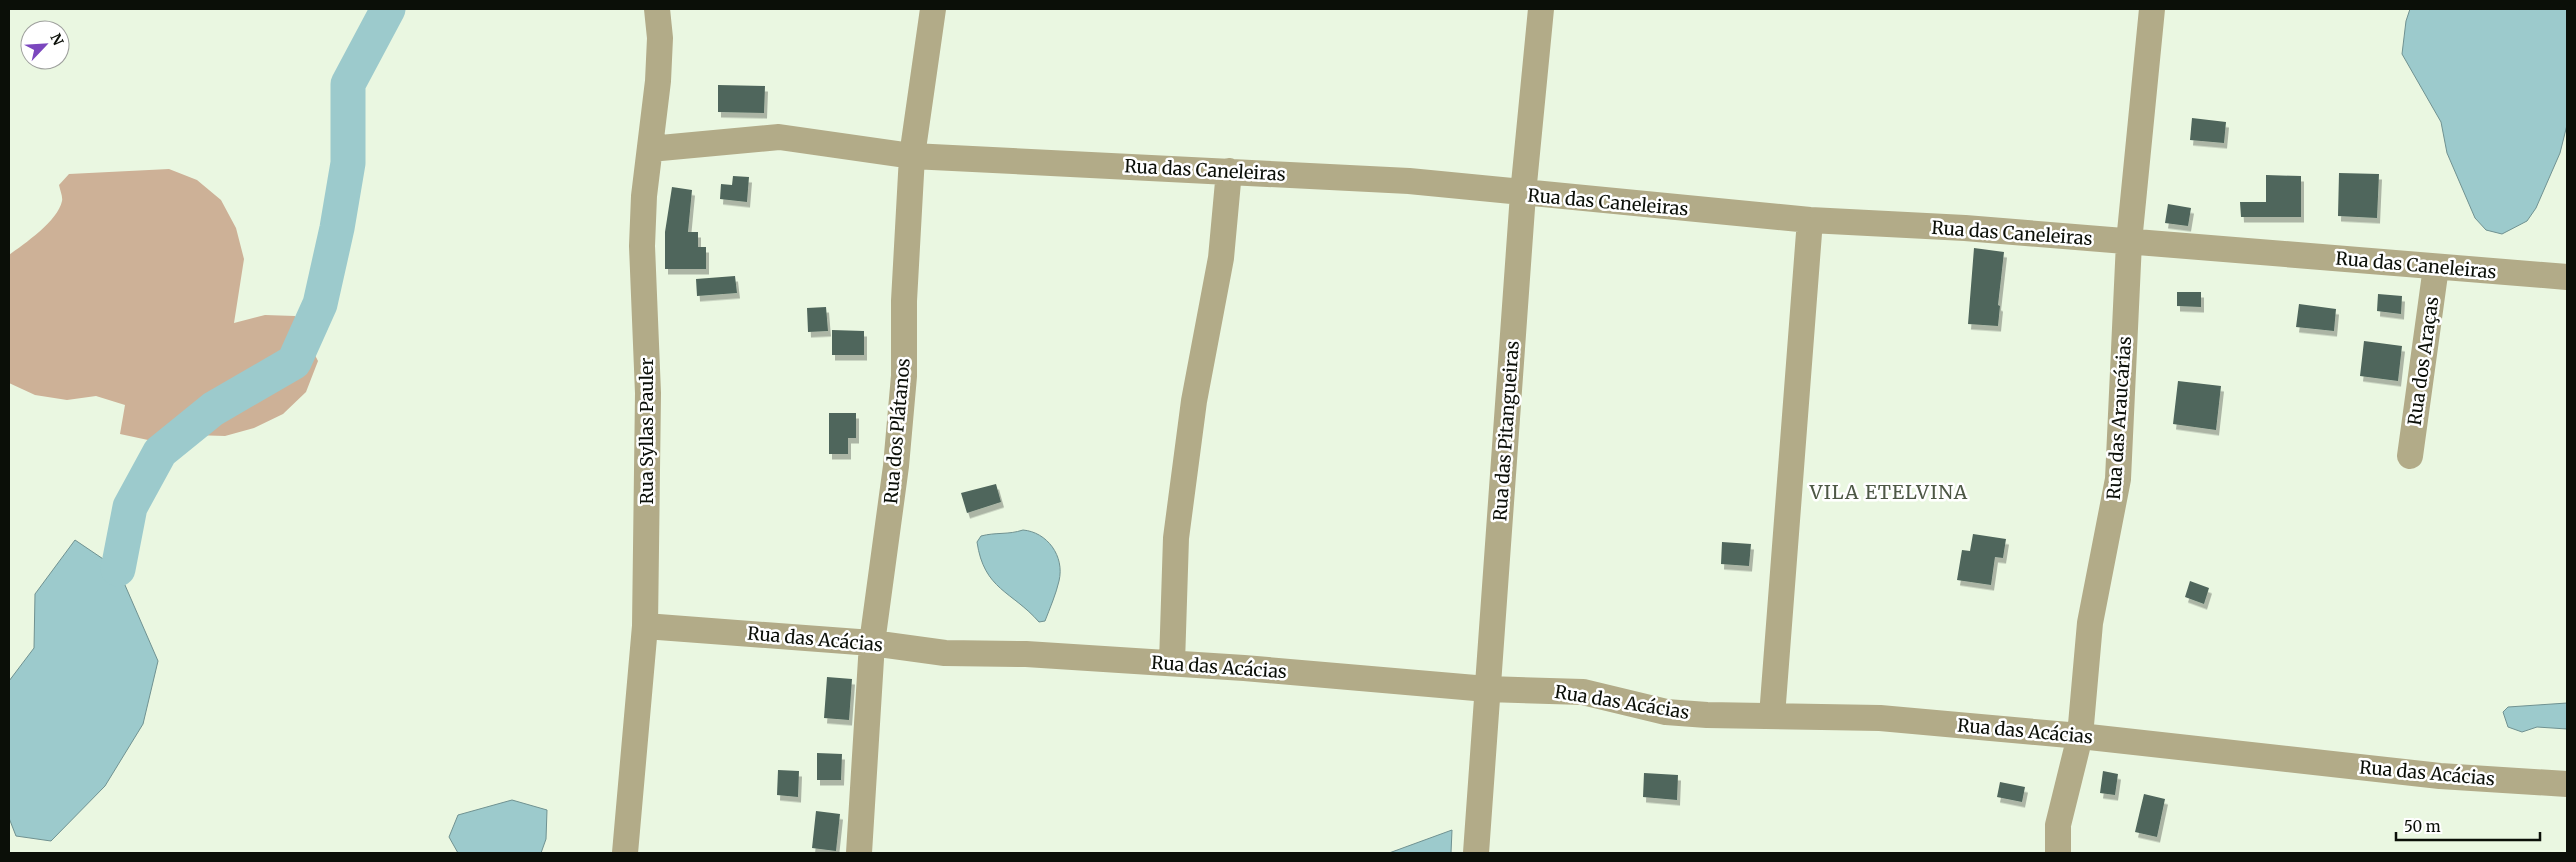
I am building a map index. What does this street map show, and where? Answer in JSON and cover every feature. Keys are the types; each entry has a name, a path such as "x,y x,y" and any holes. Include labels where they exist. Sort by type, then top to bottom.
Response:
{"street":[{"name":"Rua Syllas Pauler","path":"625,853 645,626 648,393 642,246 644,196 658,81 660,38 657,9"},
{"name":"Rua dos Plátanos","path":"860,853 872,642 896,466 904,376 904,301 912,156 933,9"},
{"name":"Rua das Pitangueiras","path":"1476,853 1523,194 1541,9"},
{"name":"Rua das Araucárias","path":"2058,853 2058,825 2080,736 2090,623 2118,479 2130,242 2152,9"},
{"name":"Rua das Caneleiras","path":"650,149 779,137 912,156 1409,181 1523,194 1810,220 1965,228 2567,277"},
{"path":"1172,663 1176,538 1194,401 1221,258 1229,171"},
{"path":"1772,716 1810,220"},
{"name":"Rua dos Araças","path":"2410,456 2436,267"},
{"name":"Rua das Acácias","path":"645,626 872,642 945,653 1026,654 1172,663 1488,689 1583,692 1666,712 1707,715 1880,718 2080,736 2440,776 2567,784"}],"shaded area":[{"path":"169,169 197,180 221,200 236,228 244,259 234,323 265,315 295,316 318,361 306,392 283,414 254,428 225,436 193,435 162,443 120,434 125,405 96,396 67,400 35,395 9,383 9,255 40,231 54,216 62,201 59,185 69,174"}],"water":[{"path":"2410,9 2567,9 2567,125 2560,153 2536,208 2527,221 2502,234 2486,230 2475,218 2447,153 2441,122 2402,54 2406,21"},
{"path":"1023,530 1040,535 1047,540 1057,554 1060,572 1059,581 1045,621 1039,622 993,580 986,570 977,542 981,536"},
{"path":"75,540 118,569 158,661 143,724 105,786 51,841 16,836 9,818 9,681 34,648 35,594"},
{"path":"2567,703 2567,729 2537,727 2522,732 2508,727 2503,712 2508,707"},
{"path":"512,800 547,810 546,839 541,853 458,853 449,837 458,815"},
{"path":"1452,830 1451,853 1389,853"}],"building":[{"path":"718,85 765,86 764,113 718,112"},
{"path":"2192,118 2226,122 2224,143 2190,140"},
{"path":"2339,173 2379,174 2377,218 2338,216"},
{"path":"2266,175 2301,176 2301,217 2241,217 2240,202 2266,202"},
{"path":"733,176 749,177 747,202 720,199 721,184 732,185"},
{"path":"672,187 692,190 688,232 698,232 698,247 706,247 706,269 665,269 665,232"},
{"path":"2168,204 2191,208 2188,226 2165,223"},
{"path":"1974,248 2004,252 1998,305 2000,306 1998,326 1968,324"},
{"path":"735,276 737,293 697,296 696,279"},
{"path":"2177,292 2201,292 2201,307 2177,306"},
{"path":"2378,294 2402,296 2401,314 2377,311"},
{"path":"2299,304 2336,309 2334,331 2296,327"},
{"path":"826,307 828,331 808,332 807,308"},
{"path":"832,330 864,331 864,355 832,355"},
{"path":"2364,341 2402,346 2398,381 2360,376"},
{"path":"2178,381 2221,386 2216,430 2173,424"},
{"path":"829,413 856,413 856,438 848,438 848,454 829,454"},
{"path":"996,484 1001,502 967,513 961,493"},
{"path":"1973,534 2006,539 2003,558 1995,557 1991,585 1957,580 1962,550 1970,551"},
{"path":"1722,542 1751,544 1749,566 1721,564"},
{"path":"2190,581 2209,588 2204,604 2185,597"},
{"path":"827,677 852,679 849,720 824,718"},
{"path":"817,753 842,754 841,780 817,780"},
{"path":"778,770 799,771 798,797 777,795"},
{"path":"2103,771 2118,774 2115,795 2100,793"},
{"path":"1644,773 1678,775 1677,800 1643,797"},
{"path":"2000,782 2025,787 2022,802 1997,797"},
{"path":"2144,794 2165,799 2157,837 2135,832"},
{"path":"816,811 840,814 836,851 812,848"}],"waterway":[{"path":"118,569 130,507 160,452 213,409 294,362 320,304 337,228 348,163 348,84 388,9"}],"district":[{"name":"VILA ETELVINA","path":"1889,492"}]}
